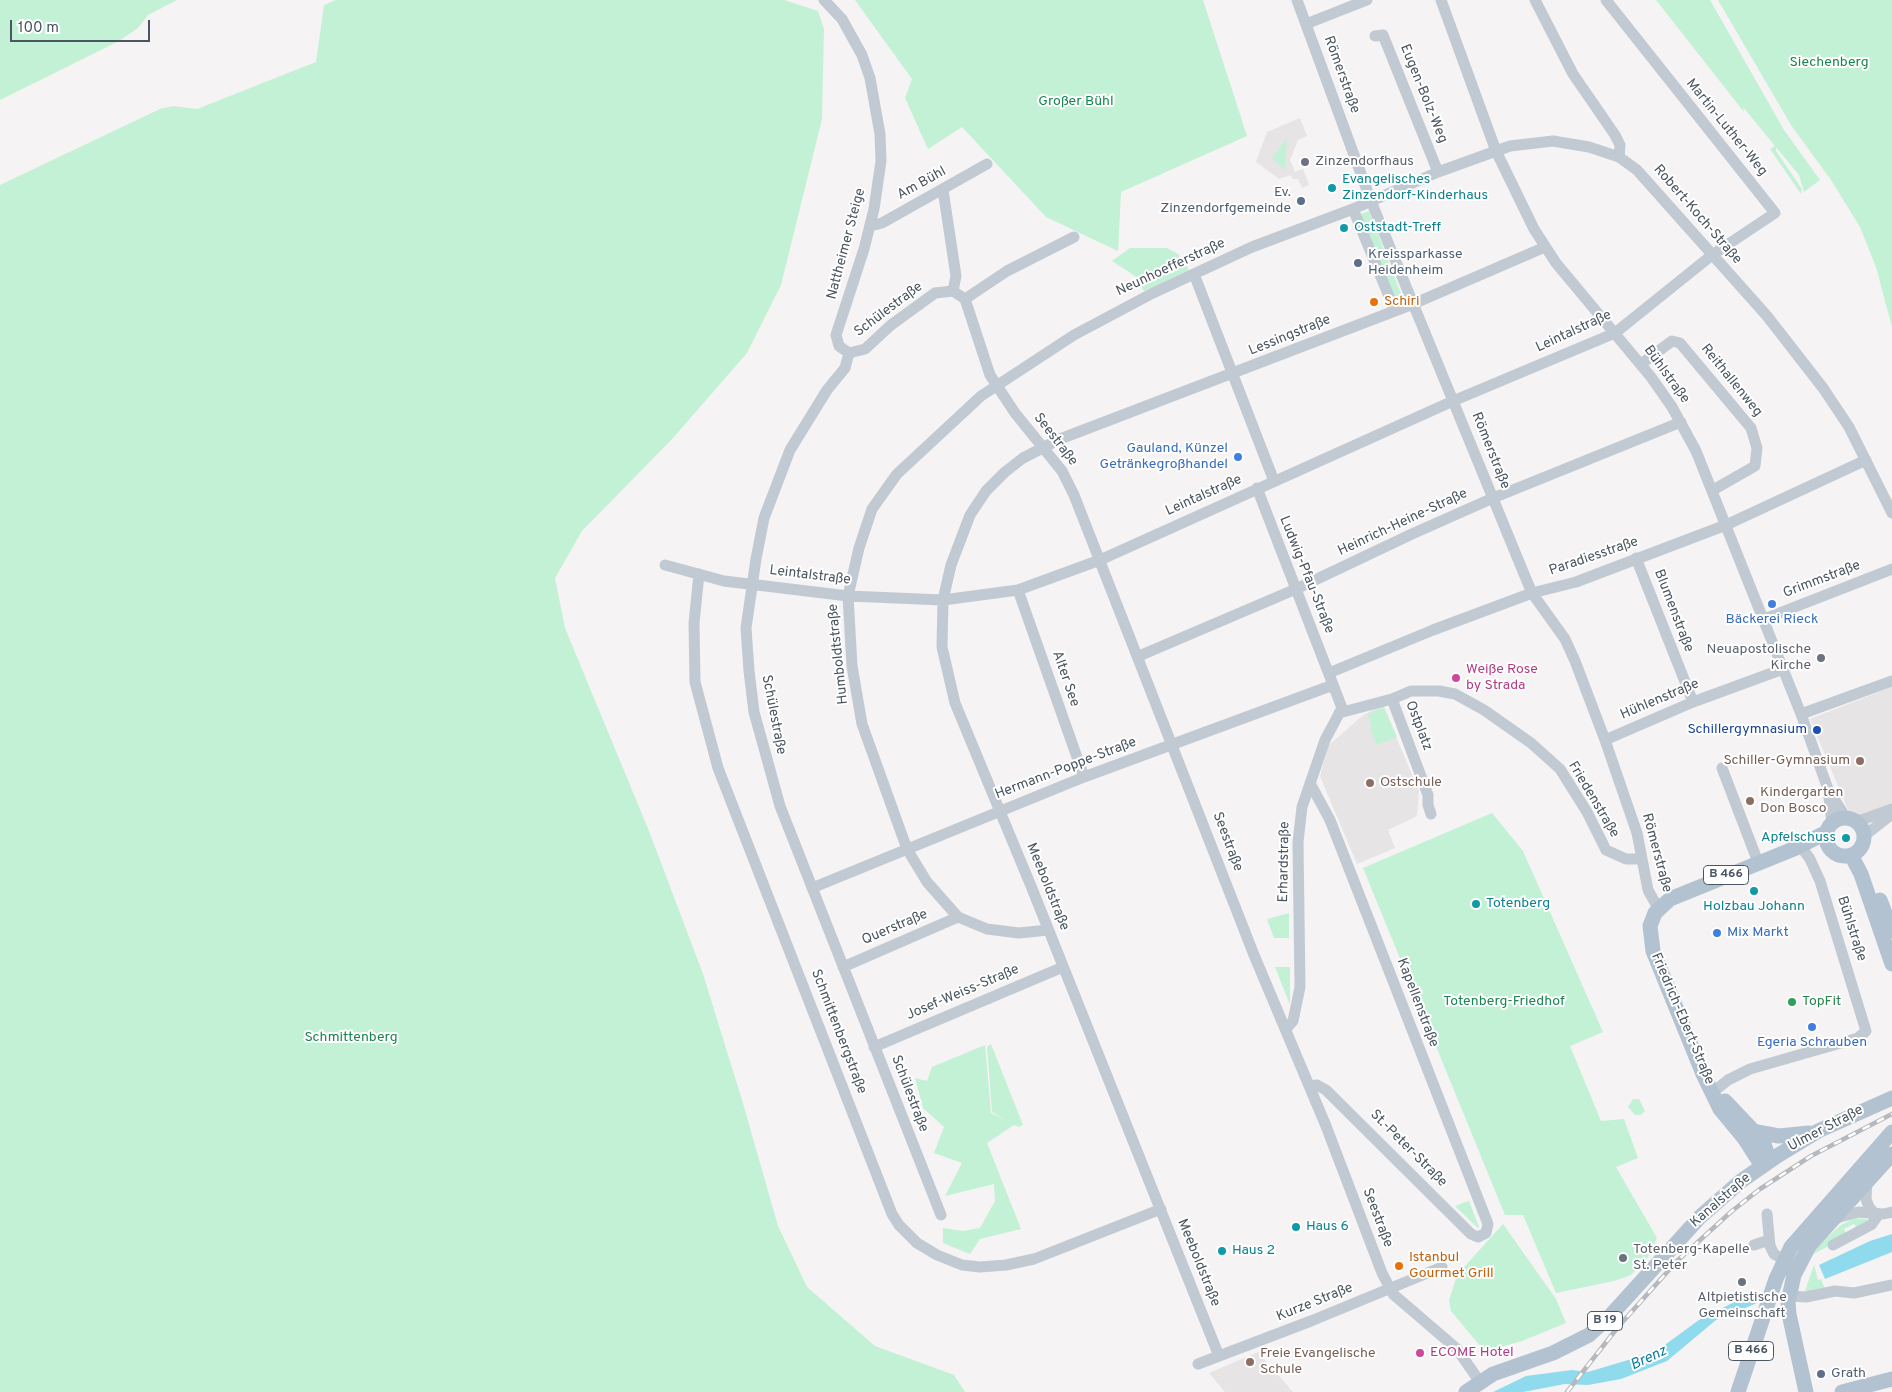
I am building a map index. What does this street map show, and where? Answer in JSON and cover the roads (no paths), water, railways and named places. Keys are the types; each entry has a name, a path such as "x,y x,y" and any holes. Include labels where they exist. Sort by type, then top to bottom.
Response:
{"main road":[{"name":"B 466","path":"1658,908 1675,896 1758,862 1803,852 1838,828"},
{"path":"1838,828 1838,855 1859,846"},
{"path":"1838,828 1859,846 1892,931"},
{"path":"1859,846 1861,874 1892,964"},
{"name":"Friedrich-Ebert-Straße","path":"1658,908 1650,926 1653,951 1691,1047 1720,1109 1744,1138 1762,1166"},
{"name":"Friedrich-Ebert-Straße","path":"1713,1092 1757,1132"},
{"name":"Ulmer Straße","path":"1762,1166 1818,1131 1892,1098"},
{"path":"1757,1132 1785,1136 1818,1131"},
{"path":"1757,1132 1765,1145 1762,1166"},
{"name":"B 466","path":"1738,1392 1784,1260 1804,1231 1892,1132"},
{"path":"1806,1392 1790,1320 1789,1296 1794,1275 1803,1255 1831,1220 1892,1154"},
{"name":"Kanalstraße","path":"1466,1392 1480,1382 1506,1369 1563,1349 1595,1330 1700,1217 1762,1166"},
{"path":"1842,1392 1892,1379"}],"street":[{"name":"Nattheimer Steige","path":"824,0 842,19 859,49 870,78 878,112 881,161 870,226 836,335 839,346 849,353"},
{"name":"Römerstraße","path":"1297,0 1371,201 1532,593 1567,644 1605,740 1637,833 1648,890 1658,908"},
{"path":"1306,24 1367,0"},
{"name":"Bühlstraße","path":"1441,0 1496,151 1521,207 1545,247 1641,364 1681,422 1696,450 1801,714 1828,790 1838,828"},
{"path":"1535,0 1573,74 1615,135 1620,145 1619,158"},
{"name":"Martin-Luther-Weg","path":"1606,0 1775,213 1712,255"},
{"name":"Eugen-Bolz-Weg","path":"1375,36 1383,35 1438,172"},
{"name":"Robert-Koch-Straße","path":"1371,201 1438,172 1523,143 1553,141 1583,145 1619,158 1642,175 1767,316 1823,388 1849,427 1892,514"},
{"name":"Am Bühl","path":"870,226 882,223 987,164"},
{"path":"943,190 956,276 953,291 965,299 1007,272 1074,237"},
{"name":"Neunhoefferstraße","path":"996,386 1046,352 1106,316 1252,247 1371,201"},
{"path":"1353,208 1394,311"},
{"name":"Lessingstraße","path":"1043,448 1060,439 1413,304 1545,247"},
{"name":"Leintalstraße","path":"665,565 752,585 848,596 943,600 1018,590 1100,560 1453,401 1615,333 1712,255"},
{"path":"1194,274 1274,481"},
{"name":"Schülestraße","path":"941,1215 780,806 754,712 746,628 764,518 777,480 807,418 845,368 849,353 865,348 891,325 927,298 941,291 953,291"},
{"name":"Seestraße","path":"965,299 986,365 996,386 1069,482 1139,656 1254,955 1310,1086 1390,1288 1402,1302 1457,1349 1480,1382"},
{"name":"Reithallenweg","path":"1641,364 1672,341 1680,343 1751,428 1758,448 1755,466 1713,490"},
{"name":"Humboldtstraße","path":"996,386 961,413 897,474 872,509 859,548 848,596 852,666 862,724 907,849 927,882 958,917 987,929 1018,933 1048,930"},
{"name":"Heinrich-Heine-Straße","path":"1139,656 1296,589 1493,498 1681,422"},
{"name":"Meeboldstraße","path":"1043,448 1023,458 1006,472 986,491 970,515 950,565 943,600 942,647 955,703 1219,1356"},
{"name":"Paradiesstraße","path":"1328,672 1432,630 1532,593 1576,582 1726,525 1866,460"},
{"name":"Ludwig-Pfau-Straße","path":"1258,488 1328,672"},
{"name":"Blumenstraße","path":"1636,558 1693,702"},
{"name":"Grimmstraße","path":"1764,619 1892,569"},
{"name":"Schmittenbergstraße","path":"699,574 694,623 695,682 718,768 892,1214 899,1225 917,1243 937,1255 962,1264 980,1267 1006,1265 1034,1258 1161,1209"},
{"name":"Alter See","path":"1018,590 1084,777"},
{"name":"Hühlenstraße","path":"1605,740 1693,702 1783,669"},
{"path":"1328,672 1342,708 1339,713"},
{"path":"1801,714 1892,681"},
{"name":"Hermann-Poppe-Straße","path":"812,888 1084,777 1333,685"},
{"name":"Friedenstraße","path":"1392,699 1411,691 1439,691 1455,694 1484,710 1531,743 1560,769 1587,812 1606,850 1626,859 1642,860"},
{"name":"Ostplatz","path":"1339,713 1392,699 1428,795 1428,805 1431,814"},
{"name":"Erhardstraße","path":"1286,1029 1293,1021 1300,987 1298,842 1302,807 1325,740 1339,713"},
{"path":"1722,768 1758,862"},
{"name":"Kapellenstraße","path":"1310,783 1330,820 1488,1224 1483,1236"},
{"path":"1838,828 1892,809"},
{"path":"1859,846 1892,813"},
{"name":"Bühlstraße","path":"1803,852 1820,881 1864,1023"},
{"name":"Querstraße","path":"843,967 958,917"},
{"name":"Josef-Weiss-Straße","path":"874,1047 1063,967"},
{"name":"Friedrich-Ebert-Straße","path":"1713,1092 1728,1080 1750,1069 1858,1038 1866,1032 1864,1023"},
{"name":"St.-Peter-Straße","path":"1310,1086 1317,1085 1326,1090 1471,1234 1476,1237 1483,1236"},
{"path":"1850,1181 1853,1196 1859,1208 1873,1213"},
{"path":"1833,1245 1871,1225 1873,1213 1866,1199 1866,1181"},
{"path":"1831,1220 1892,1212"},
{"path":"1767,1214 1769,1240 1774,1254 1784,1260"},
{"path":"1754,1245 1769,1240"},
{"name":"Kurze Straße","path":"1198,1364 1442,1267"},
{"path":"1789,1296 1806,1297 1835,1291 1854,1294 1892,1285"}],"water":[{"path":"1892,1234 1892,1252 1825,1279 1819,1265 1870,1241"},
{"name":"Brenz","path":"1754,1292 1757,1303 1716,1320 1667,1361 1621,1379 1588,1385 1565,1384 1523,1392 1493,1392 1526,1376 1572,1370 1588,1372 1662,1347 1699,1320"}],"railway":[{"path":"1567,1392 1618,1327 1677,1261 1732,1211 1760,1189 1811,1156 1892,1114"}],"place":[{"name":"Zinzendorfhaus","path":"1305,162"},
{"name":"Evangelisches Zinzendorf-Kinderhaus","path":"1332,188"},
{"name":"Ev. Zinzendorfgemeinde","path":"1301,201"},
{"name":"Oststadt-Treff","path":"1344,228"},
{"name":"Kreissparkasse Heidenheim","path":"1358,263"},
{"name":"Schiri","path":"1374,302"},
{"name":"Gauland, Künzel Getränkegroßhandel","path":"1238,457"},
{"name":"Bäckerei Rieck","path":"1772,604"},
{"name":"Neuapostolische Kirche","path":"1821,658"},
{"name":"Weiße Rose by Strada","path":"1456,678"},
{"name":"Schillergymnasium","path":"1817,730"},
{"name":"Schiller-Gymnasium","path":"1860,761"},
{"name":"Ostschule","path":"1370,783"},
{"name":"Kindergarten Don Bosco","path":"1750,801"},
{"name":"Apfelschuss","path":"1846,838"},
{"name":"Holzbau Johann","path":"1754,891"},
{"name":"Totenberg","path":"1476,904"},
{"name":"Mix Markt","path":"1717,933"},
{"name":"TopFit","path":"1792,1002"},
{"name":"Egeria Schrauben","path":"1812,1027"},
{"name":"Haus 6","path":"1296,1227"},
{"name":"Haus 2","path":"1222,1251"},
{"name":"Totenberg-Kapelle St. Peter","path":"1623,1258"},
{"name":"Istanbul Gourmet Grill","path":"1399,1266"},
{"name":"Altpietistische Gemeinschaft","path":"1742,1282"},
{"name":"ECOME Hotel","path":"1420,1353"},
{"name":"Freie Evangelische Schule","path":"1250,1362"},
{"name":"Grath","path":"1821,1374"}],"park label":[{"name":"Siechenberg","path":"1829,63"},
{"name":"Großer Bühl","path":"1076,102"},
{"name":"Totenberg-Friedhof","path":"1504,1002"},
{"name":"Schmittenberg","path":"351,1038"}]}
